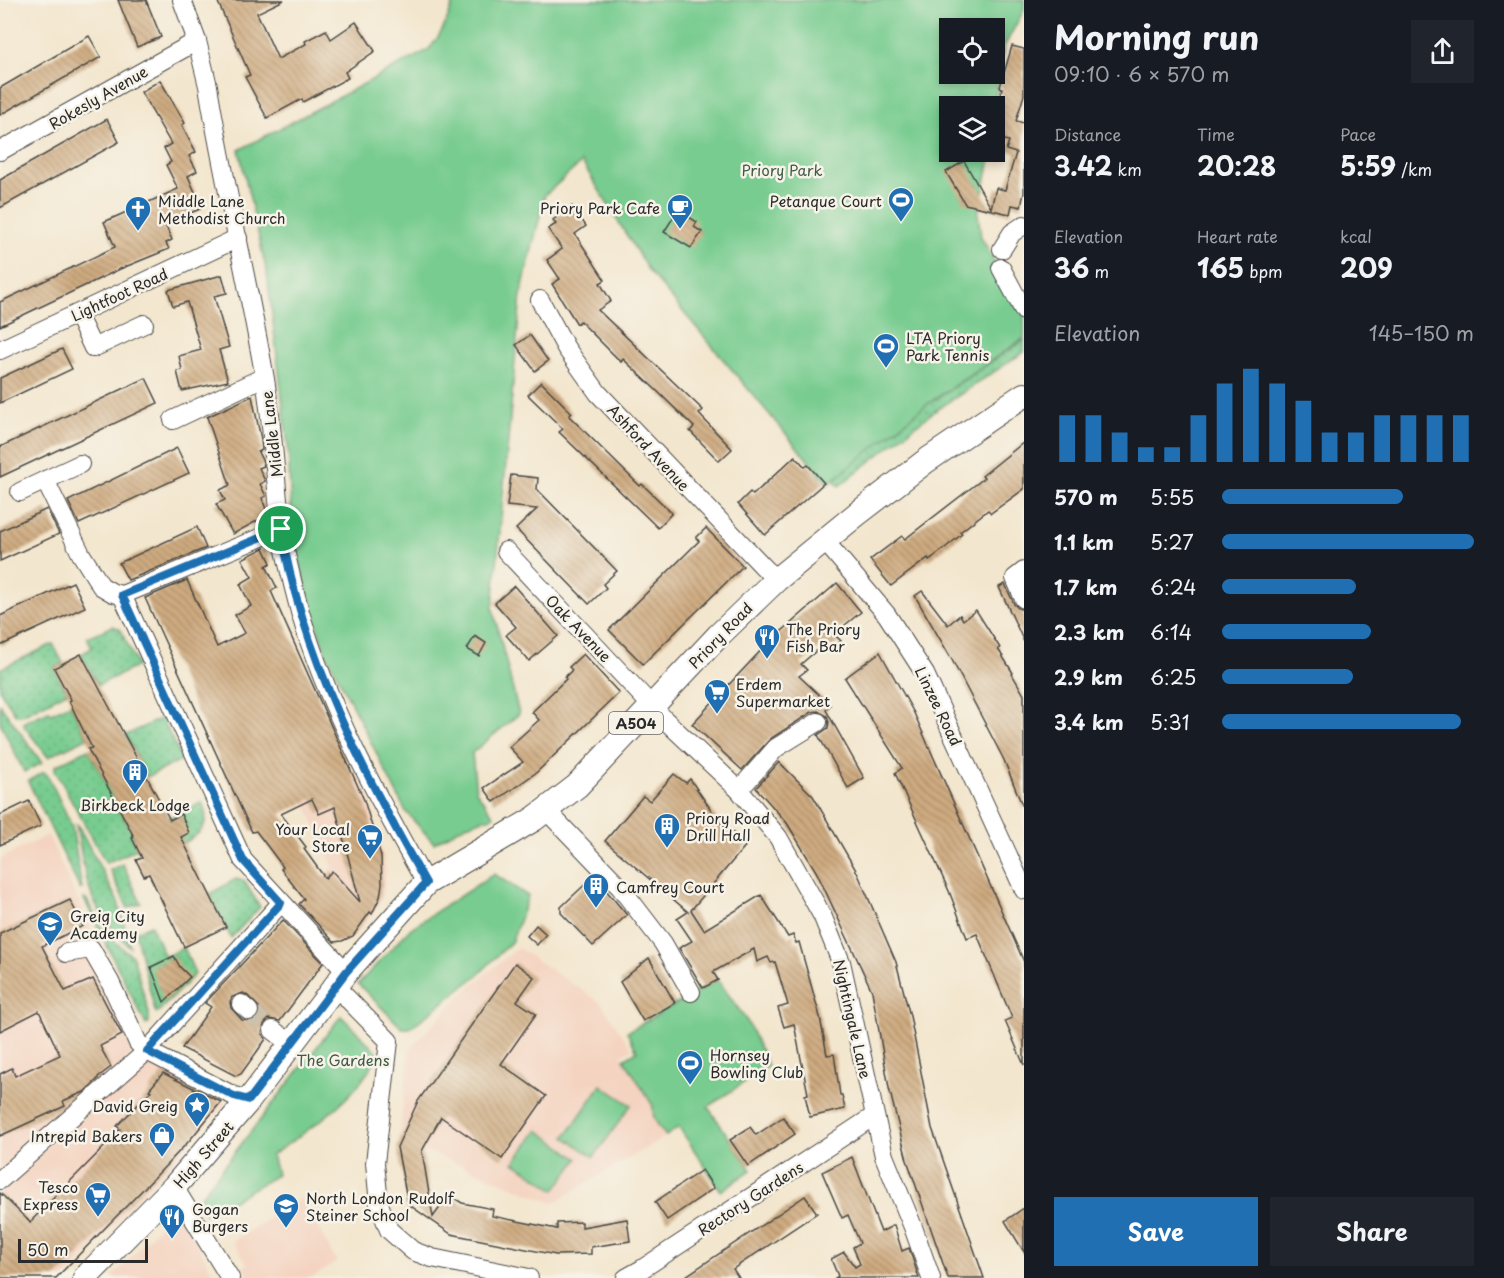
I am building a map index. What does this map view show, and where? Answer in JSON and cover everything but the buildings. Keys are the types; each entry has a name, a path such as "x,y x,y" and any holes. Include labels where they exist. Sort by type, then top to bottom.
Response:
{"main road":[{"name":"Priory Road","path":"426,883 534,819 578,786 726,628 776,580 926,461 1024,396"},
{"name":"High Street","path":"87,1278 174,1188 249,1100 282,1036 340,979 426,883"}],"street":[{"name":"Middle Lane","path":"182,0 206,73 264,377 273,434 281,529 301,613 316,658 364,767 426,883"},
{"name":"Rokesly Avenue","path":"0,152 197,42"},
{"path":"1002,249 1012,234 1024,225"},
{"name":"Lightfoot Road","path":"0,350 238,238"},
{"path":"1001,267 1024,311"},
{"name":"Ashford Avenue","path":"540,300 566,348 598,393 776,580"},
{"path":"77,314 93,348 144,324"},
{"path":"173,420 264,377"},
{"path":"20,492 80,464"},
{"path":"45,480 81,554 101,586 122,595 281,529"},
{"name":"Linzee Road","path":"824,540 887,615 925,674 1024,890"},
{"name":"Oak Avenue","path":"506,551 653,706"},
{"path":"1024,572 1015,578 1024,598"},
{"path":"122,595 243,860 281,903 389,1041 375,1163 379,1203 389,1230 413,1251 432,1258 529,1278"},
{"name":"Nightingale Lane","path":"653,706 739,789 778,837 822,915 841,962 884,1156 931,1278"},
{"path":"739,789 776,748 818,722"},
{"path":"546,810 620,887 663,944 691,992"},
{"path":"0,1180 147,1051 281,903"},
{"path":"66,953 92,949 138,1043 147,1051 234,1096 249,1100"},
{"name":"Rectory Gardens","path":"626,1278 874,1116"},
{"path":"174,1188 230,1278"}],"shaded area":[{"path":"355,770 369,801 386,872 382,898 377,907 354,937 336,943 298,900 333,867 302,795"},
{"name":"Greig City Academy","path":"48,835 141,1041 133,1052 0,1179 0,859"},
{"path":"518,948 601,1003 632,1049 622,1055 653,1107 652,1114 666,1136 553,1203 432,1153 398,1146 410,1049 466,990"},
{"path":"156,1064 169,1068 226,1103 166,1171 63,1278 0,1278 0,1186 140,1068"},
{"name":"North London Rudolf Steiner School","path":"301,1198 337,1262 311,1278 249,1278 243,1267 247,1264 233,1241"},
{"path":"177,1211 182,1215 215,1278 112,1278 171,1214"}],"green space":[{"name":"Priory Park","path":"454,0 1024,0 1024,10 1005,45 1005,18 939,18 939,84 998,84 996,96 939,96 939,162 990,162 978,214 981,237 1024,315 1024,338 926,405 828,484 648,270 582,162 545,195 521,294 493,609 519,714 472,753 476,791 494,816 466,825 434,843 406,812 325,651 311,607 292,531 288,447 267,273 239,150 428,50 441,33"},
{"path":"1024,340 1024,352 932,413 839,486 833,478 926,405"},
{"path":"113,626 120,629 138,666 98,685 81,654 92,648 87,637"},
{"path":"53,644 63,663 54,668 67,692 22,715 16,715 0,690 0,669"},
{"path":"0,704 42,763 24,772 0,722"},
{"path":"70,704 87,738 48,757 24,726 24,722"},
{"path":"162,718 182,760 147,777 126,735"},
{"path":"88,749 134,837 132,839 137,849 106,863 55,770 55,766"},
{"path":"44,772 72,826 82,889 28,781"},
{"path":"202,802 206,816 203,828 182,844 169,818"},
{"path":"76,824 118,902 130,947 104,919 96,905 86,877"},
{"path":"123,864 141,903 128,908 110,870"},
{"path":"494,874 528,896 512,941 478,975 410,1028 402,1028 358,984 411,928"},
{"path":"236,879 244,881 260,907 231,938 209,894"},
{"path":"84,899 87,900 98,921 114,941 133,957 149,1013 149,1023 146,1025"},
{"path":"151,925 165,957 184,947 195,974 157,1013 135,932"},
{"name":"Hornsey Bowling Club","path":"718,980 747,1021 768,1066 708,1107 751,1170 721,1191 679,1127 666,1136 654,1118 653,1106 624,1059 637,1051 627,1032"},
{"name":"The Gardens","path":"341,1016 378,1053 370,1069 347,1098 272,1155 277,1175 205,1214 200,1207 200,1197"},
{"path":"601,1085 631,1105 594,1157 565,1137"},
{"path":"538,1130 578,1159 555,1190 514,1162"}],"tunnel":[{"path":"249,1011 273,1030"}],"place":[{"name":"Petanque Court","path":"901,223"},
{"name":"Priory Park Cafe","path":"680,230"},
{"name":"Middle Lane Methodist Church","path":"138,232"},
{"name":"LTA Priory Park Tennis","path":"886,369"},
{"name":"The Priory Fish Bar","path":"767,660"},
{"name":"Erdem Supermarket","path":"717,715"},
{"name":"Birkbeck Lodge","path":"135,795"},
{"name":"Priory Road Drill Hall","path":"667,849"},
{"name":"Your Local Store","path":"370,860"},
{"name":"Camfrey Court","path":"596,909"},
{"name":"Greig City Academy","path":"50,947"},
{"name":"Hornsey Bowling Club","path":"690,1086"},
{"name":"David Greig","path":"197,1128"},
{"name":"Intrepid Bakers","path":"162,1158"},
{"name":"Tesco Express","path":"98,1218"},
{"name":"North London Rudolf Steiner School","path":"286,1229"},
{"name":"Gogan Burgers","path":"172,1240"}],"route":[{"path":"281,529 301,613 316,658 364,767 426,883 346,972 249,1100 234,1096 147,1051 281,903 243,860 122,595 281,529"}]}
